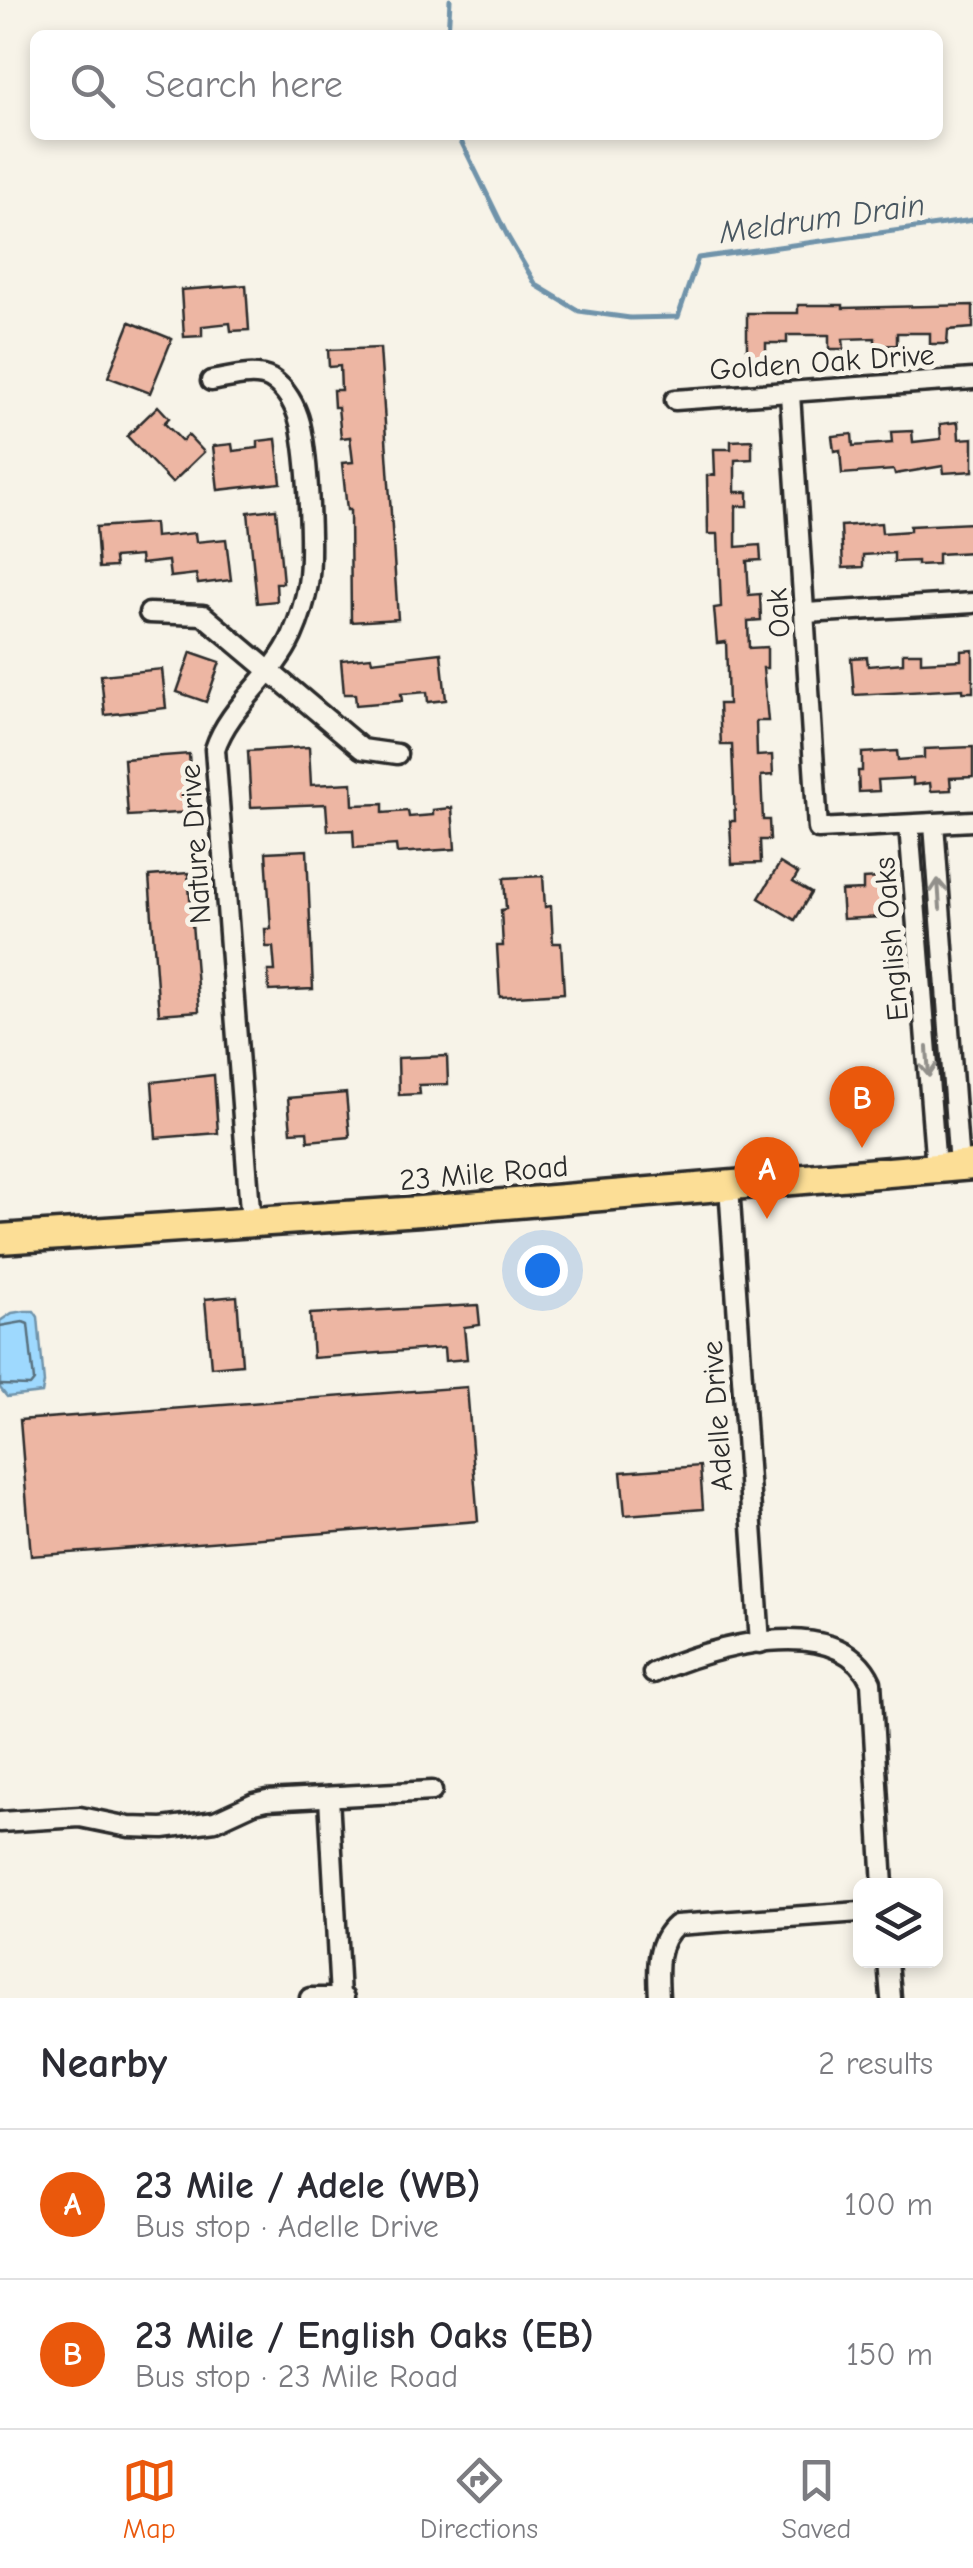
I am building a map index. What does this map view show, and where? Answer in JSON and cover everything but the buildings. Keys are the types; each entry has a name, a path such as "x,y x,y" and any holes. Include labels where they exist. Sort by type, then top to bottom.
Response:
{"main road":[{"name":"23 Mile Road","path":"0,1239 251,1223 956,1166"}],"street":[{"name":"Nature Drive","path":"211,381 258,374 273,380 294,407 303,438 310,558 308,586 291,638 272,672 220,733 215,749 251,1223"},
{"name":"Golden Oak Drive","path":"675,400 973,379"},
{"name":"Oak","path":"790,394 818,829"},
{"path":"806,614 973,602"},
{"path":"149,613 203,615 362,749 397,754"},
{"name":"English Oaks","path":"818,829 973,821"},
{"name":"English Oaks","path":"934,824 956,1166"},
{"name":"English Oaks","path":"909,825 956,1166"},
{"name":"Adelle Drive","path":"730,1186 760,1643"},
{"path":"653,1673 698,1653 760,1643 811,1641 842,1650 864,1666 871,1682 883,1878"},
{"path":"0,1822 80,1817 130,1827 162,1828 215,1821 267,1800 432,1792"},
{"path":"310,1998 342,1998 329,1798"},
{"path":"659,1998 659,1954 668,1932 676,1926 853,1913"},
{"path":"889,1968 891,1998"}],"water":[{"path":"34,1311 38,1317 42,1393 7,1397 0,1388 0,1321"}],"waterway":[{"name":"Meldrum Drain","path":"448,30 450,0"},
{"name":"Meldrum Drain","path":"460,140 536,285 579,311 630,318 678,317 698,258 973,220"}],"place":[{"name":"23 Mile / English Oaks (EB)","path":"862,1148"},
{"name":"23 Mile / Adele (WB)","path":"767,1219"}]}
